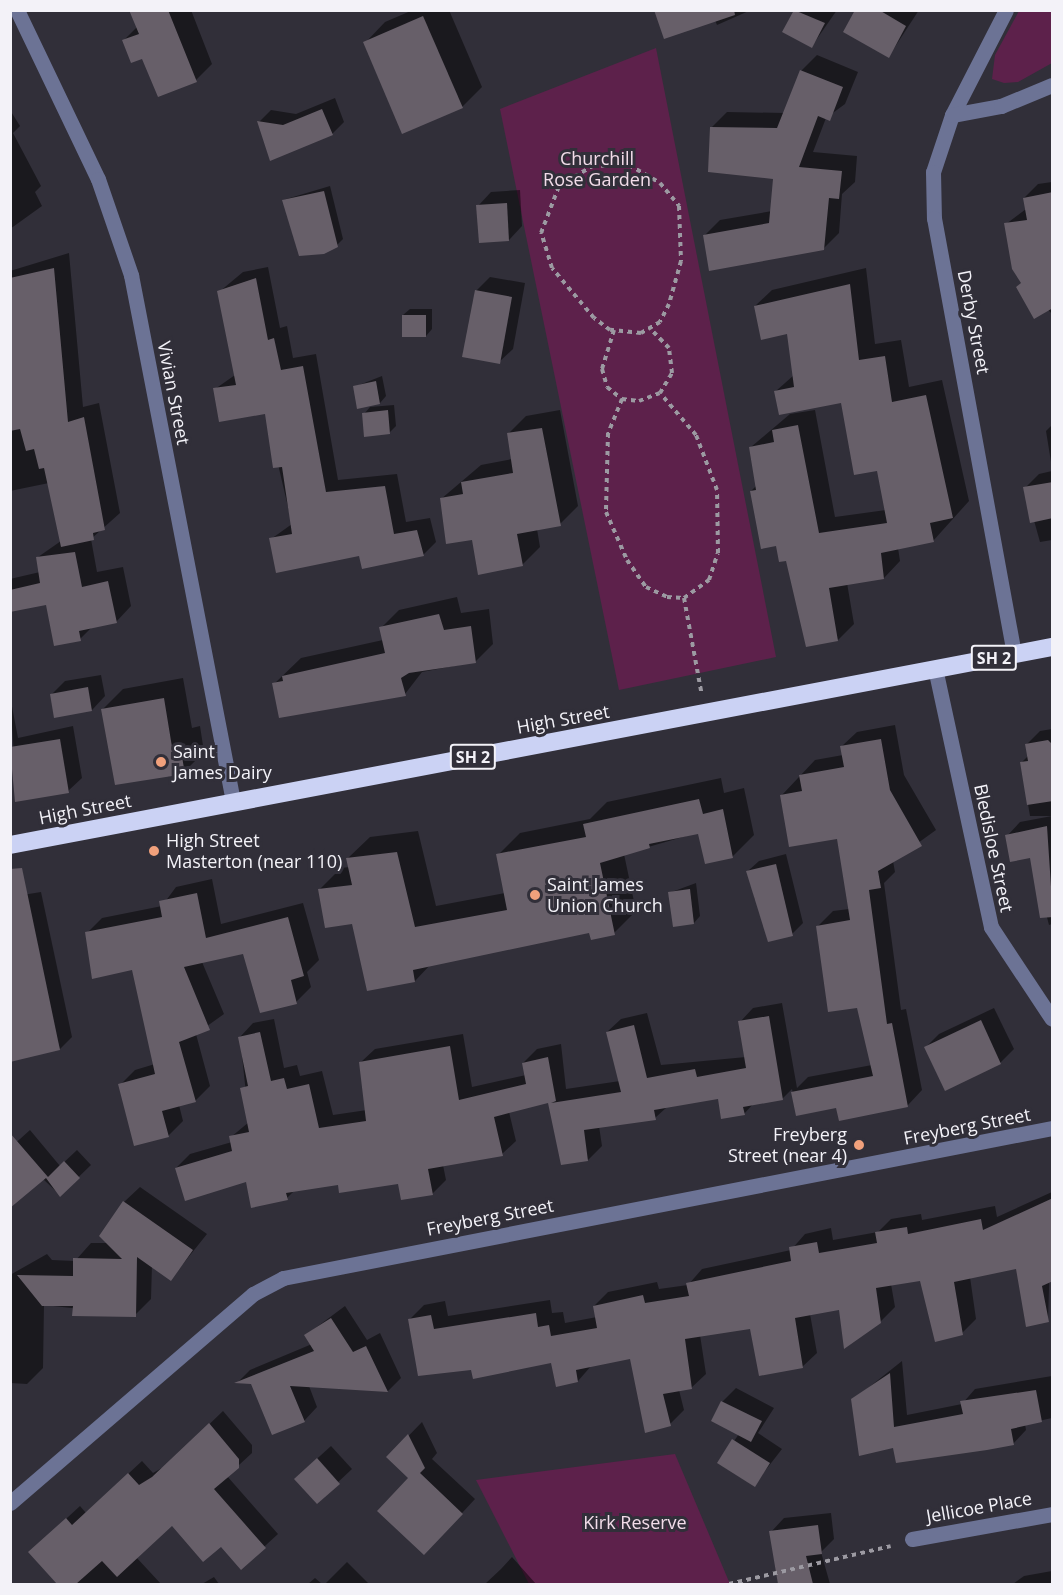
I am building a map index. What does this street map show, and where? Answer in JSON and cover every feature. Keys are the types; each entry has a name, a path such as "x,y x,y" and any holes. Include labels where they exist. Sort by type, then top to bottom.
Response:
{"highway":[{"name":"High Street","path":"10,845 1053,647"}],"street":[{"name":"Vivian Street","path":"17,10 120,236 233,801"},
{"name":"Derby Street","path":"1006,10 952,115 933,172 934,218 1014,654"},
{"path":"952,115 1001,106 1053,85"},
{"name":"Bledisloe Street","path":"935,668 991,927 1053,1019"},
{"name":"Freyberg Street","path":"10,1503 253,1294 283,1278 1053,1128"},
{"name":"Jellicoe Place","path":"912,1539 1053,1514"}],"path":[{"path":"629,165 660,183 679,206 681,261 669,304 650,328 640,333 614,330 575,298 552,268 541,233 555,191 592,166 629,165"},
{"path":"650,328 669,348 672,373 660,393"},
{"path":"614,330 602,369 607,387 622,399 660,393"},
{"path":"622,399 608,433 606,512 627,561 646,587 667,597 684,598 709,580 718,553 717,490 696,435 660,393"},
{"path":"684,598 705,714"},
{"path":"729,1584 869,1554 912,1539"}],"green space":[{"path":"1019,11 1052,11 1052,63 1018,82 1004,83 992,79 995,55"},
{"name":"Churchill Rose Garden","path":"656,48 776,657 619,690 500,109"},
{"name":"Kirk Reserve","path":"675,1454 730,1584 529,1584 476,1480"}],"building":[{"path":"129,10 168,10 197,82 158,97 142,59 131,63 122,40 139,34"},
{"path":"654,10 734,10 735,15 664,39"},
{"path":"794,10 825,23 812,48 782,32"},
{"path":"855,10 879,10 906,26 889,58 843,32"},
{"path":"423,16 463,108 402,134 363,42"},
{"path":"800,70 843,87 830,121 818,116 799,167 842,171 839,199 829,198 824,250 709,271 703,235 769,223 773,179 708,172 710,127 777,128"},
{"path":"322,109 333,135 270,161 257,121 283,125"},
{"path":"324,191 338,247 324,254 299,256 282,200"},
{"path":"1053,192 1053,308 1034,319 1016,287 1021,283 1012,269 1004,223 1027,220 1023,198"},
{"path":"507,203 509,241 479,243 476,205"},
{"path":"54,268 68,422 84,417 105,530 93,533 94,540 61,547 44,468 39,469 34,449 26,451 20,429 10,431 10,278"},
{"path":"256,278 268,340 274,338 281,370 303,366 326,492 385,486 394,534 417,530 424,556 362,569 359,556 276,573 269,538 292,534 282,467 273,468 265,414 219,422 213,388 236,385 217,291"},
{"path":"850,284 859,360 885,356 892,402 926,395 953,518 930,523 934,542 881,553 884,579 829,588 838,641 806,647 786,561 779,562 776,546 761,549 750,491 756,490 749,447 774,442 772,430 798,425 819,533 887,523 877,471 854,475 841,403 779,415 774,391 794,387 787,334 761,340 754,306"},
{"path":"475,290 512,297 500,364 462,357"},
{"path":"402,315 426,315 426,337 402,337"},
{"path":"376,381 380,404 357,409 353,386"},
{"path":"388,410 390,434 364,437 362,413"},
{"path":"542,428 561,526 517,534 523,566 478,575 472,540 446,544 440,498 463,494 461,482 513,473 507,433"},
{"path":"1053,482 1053,518 1030,523 1023,487"},
{"path":"75,552 82,587 108,581 117,623 79,631 81,641 54,646 46,605 10,612 10,590 40,583 36,557"},
{"path":"439,614 444,630 471,626 476,663 409,673 401,678 406,696 279,718 272,683 283,681 282,676 385,653 379,627"},
{"path":"88,687 92,711 54,718 50,694"},
{"path":"164,698 172,747 180,745 185,774 115,785 101,709"},
{"path":"60,739 69,793 15,802 10,747"},
{"path":"881,739 890,790 922,846 878,871 881,888 869,890 887,1024 892,1023 908,1107 839,1121 836,1108 796,1116 791,1092 873,1076 857,1008 828,1012 816,926 850,920 837,839 789,847 780,795 802,791 799,775 844,767 840,746"},
{"path":"1048,740 1053,745 1053,801 1027,805 1020,762 1028,761 1025,744"},
{"path":"699,799 703,814 723,809 733,858 705,864 698,834 649,844 650,848 600,863 615,935 591,940 589,933 413,970 415,982 367,991 352,924 325,928 318,889 352,885 346,858 397,852 415,927 507,910 496,854 586,837 583,824"},
{"path":"1047,826 1053,917 1040,918 1030,858 1010,862 1005,835"},
{"path":"776,864 793,936 768,942 746,871"},
{"path":"22,868 60,1050 10,1062 10,869"},
{"path":"690,889 694,924 673,927 668,892"},
{"path":"197,893 206,938 288,917 304,976 291,980 297,1004 260,1013 243,954 184,967 210,1030 179,1042 196,1102 162,1111 169,1137 134,1146 118,1084 155,1074 132,970 92,979 85,932 162,917 159,901"},
{"path":"769,1016 783,1100 743,1107 745,1115 721,1119 718,1099 654,1110 656,1120 584,1130 588,1161 561,1165 548,1103 494,1117 503,1156 428,1169 433,1195 401,1200 398,1184 339,1193 338,1185 286,1193 288,1200 251,1208 246,1182 185,1201 175,1168 232,1151 229,1136 249,1132 240,1088 248,1086 238,1037 260,1032 271,1081 284,1078 287,1089 309,1084 319,1128 366,1121 359,1062 450,1046 459,1100 526,1084 522,1063 548,1057 556,1101 551,1103 621,1092 606,1032 634,1025 647,1078 695,1069 697,1077 746,1068 738,1021"},
{"path":"981,1020 1001,1064 945,1091 924,1047"},
{"path":"10,1133 48,1177 64,1161 80,1178 60,1197 46,1178 10,1208"},
{"path":"1053,1198 1053,1281 1042,1286 1049,1322 1026,1327 1016,1269 954,1282 963,1335 935,1342 920,1281 876,1288 881,1323 844,1349 839,1310 795,1318 803,1368 759,1376 750,1329 685,1339 692,1389 663,1394 671,1426 645,1433 630,1359 576,1370 578,1382 556,1387 551,1363 473,1379 471,1370 418,1376 408,1319 431,1315 434,1329 536,1313 538,1327 549,1325 551,1336 597,1328 593,1306 643,1295 645,1303 689,1296 686,1283 791,1261 789,1247 817,1242 819,1253 877,1243 875,1232 907,1227 908,1234 981,1219 983,1230"},
{"path":"123,1201 193,1250 171,1281 137,1257 136,1317 72,1316 73,1306 42,1306 17,1275 73,1276 73,1258 122,1259 99,1236"},
{"path":"331,1318 353,1352 366,1346 388,1392 290,1386 305,1422 272,1435 251,1384 234,1383 314,1351 304,1335"},
{"path":"890,1373 894,1427 963,1414 960,1401 1036,1390 1042,1422 1011,1429 1014,1445 896,1463 893,1448 859,1456 851,1399"},
{"path":"721,1401 762,1421 751,1442 711,1421"},
{"path":"209,1423 239,1459 239,1468 214,1489 266,1548 241,1570 221,1547 203,1562 172,1526 117,1577 102,1561 76,1584 57,1584 28,1552 66,1518 72,1525 128,1473 139,1485 152,1477"},
{"path":"408,1434 425,1468 420,1473 463,1514 424,1555 377,1511 408,1478 386,1457"},
{"path":"732,1439 770,1463 755,1487 717,1463"},
{"path":"317,1458 340,1484 317,1504 294,1479"},
{"path":"818,1525 822,1554 806,1556 813,1584 778,1584 769,1531"}],"place":[{"name":"Saint James Dairy","path":"161,762"},
{"name":"High Street Masterton (near 110)","path":"154,851"},
{"name":"Saint James Union Church","path":"535,895"},
{"name":"Freyberg Street (near 4)","path":"859,1145"}]}
